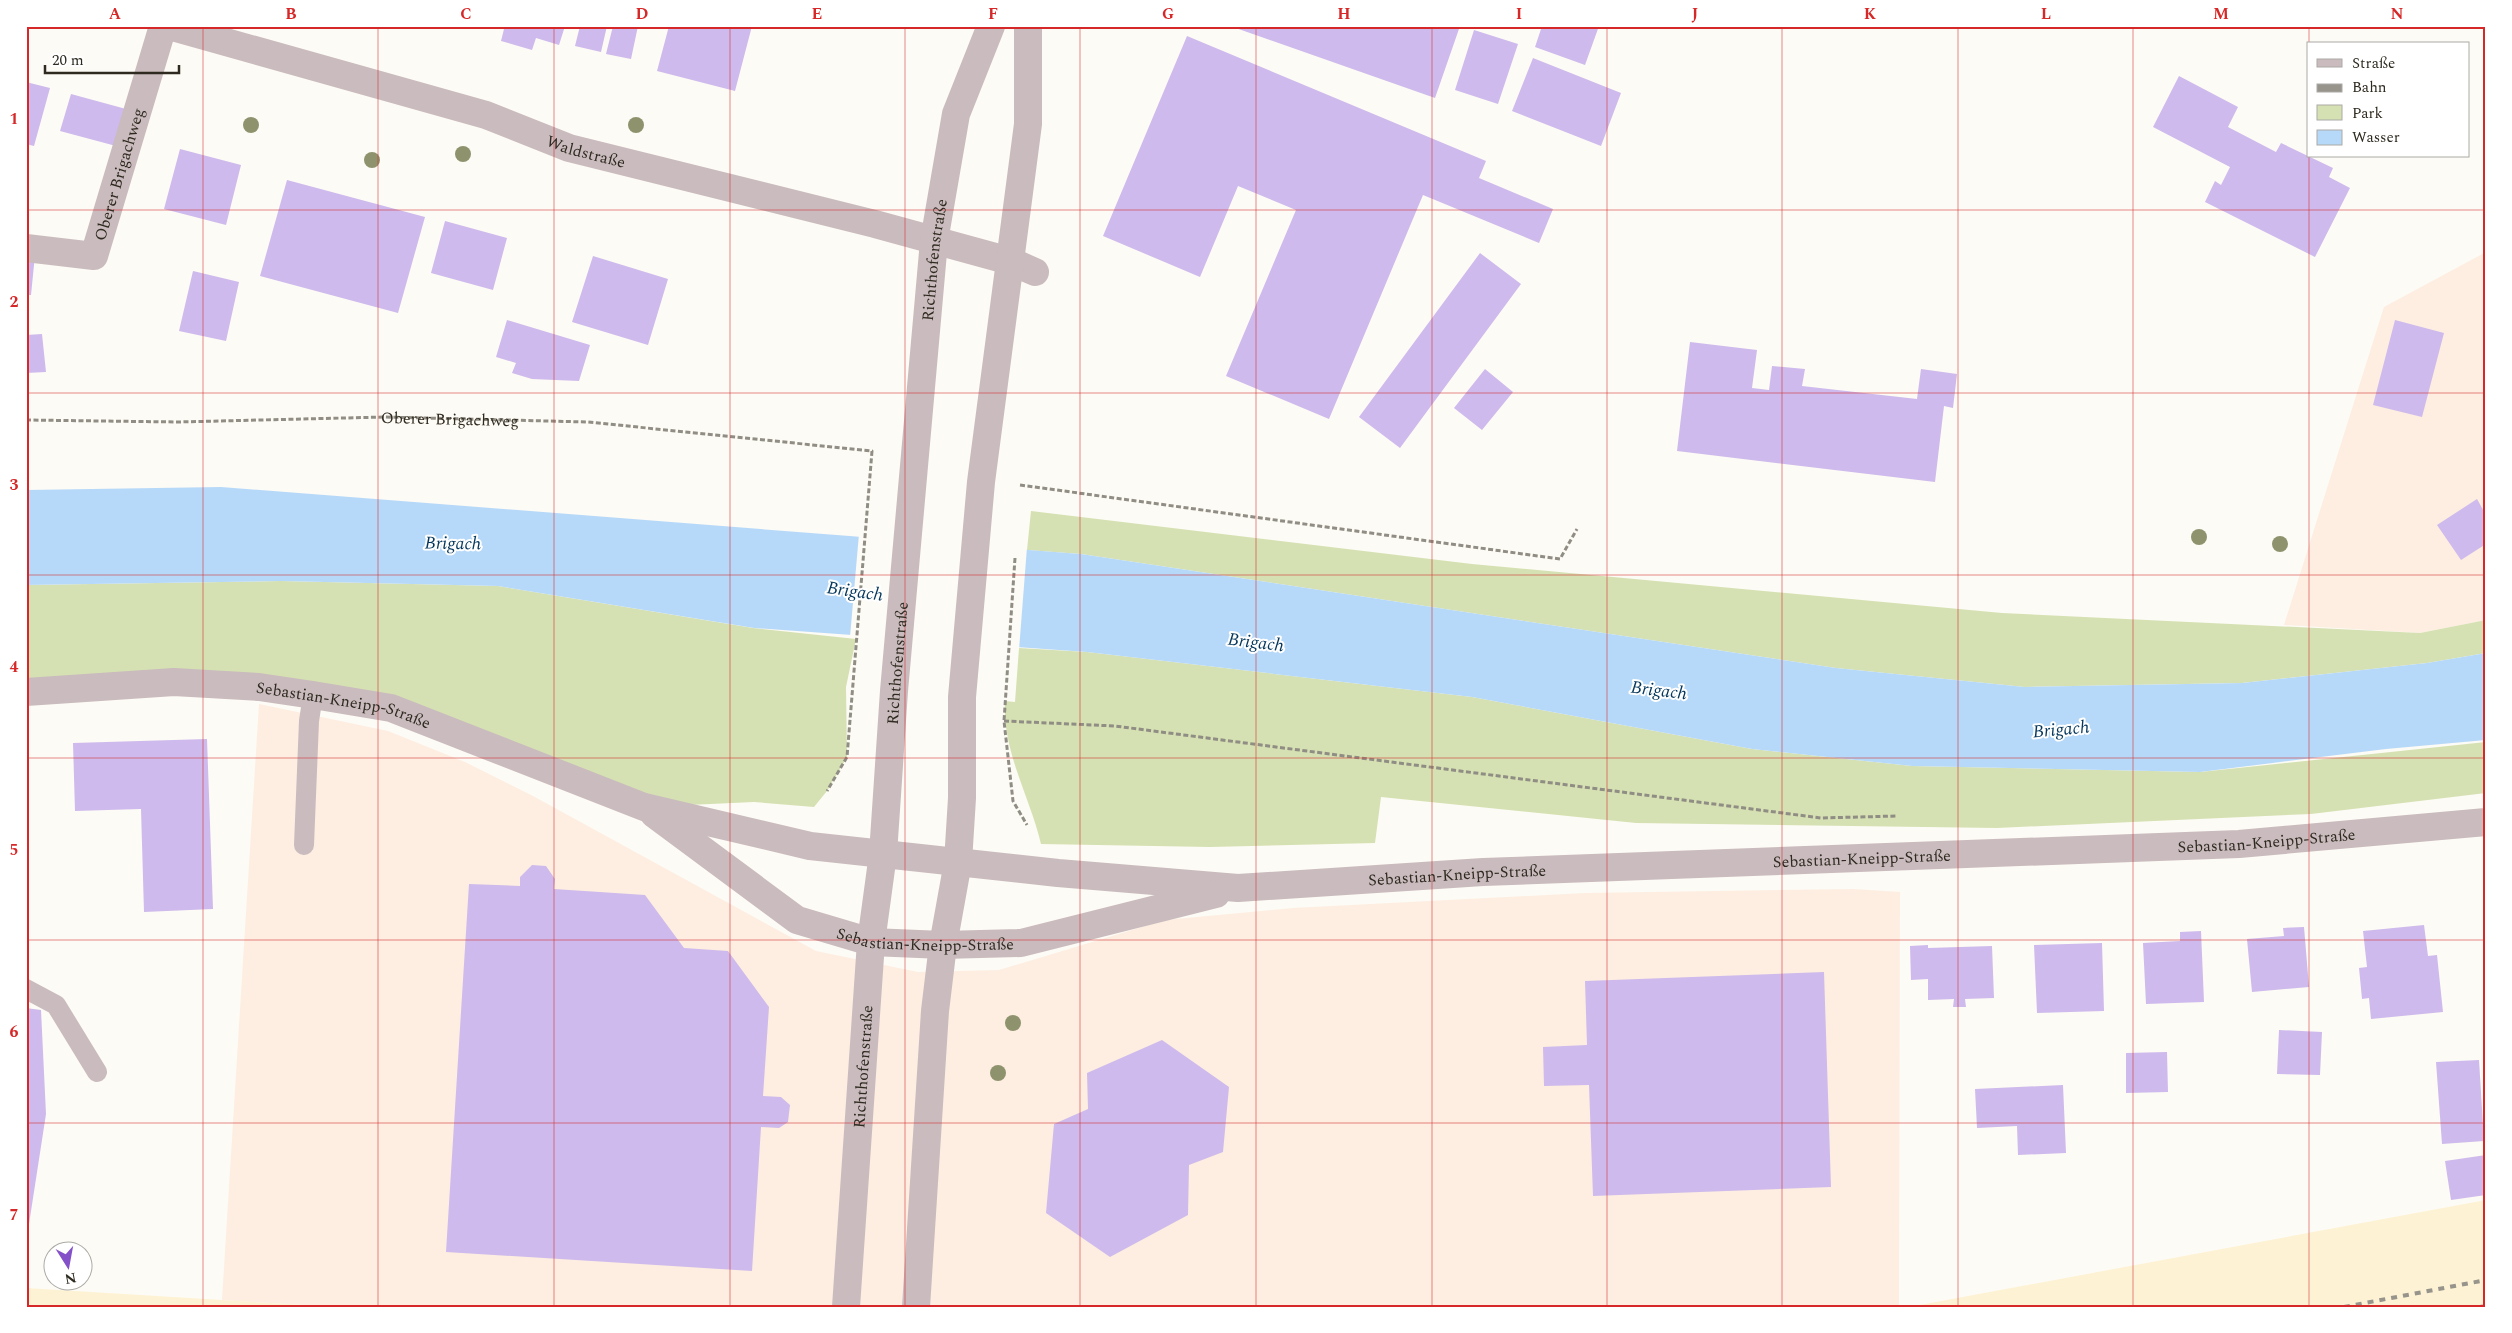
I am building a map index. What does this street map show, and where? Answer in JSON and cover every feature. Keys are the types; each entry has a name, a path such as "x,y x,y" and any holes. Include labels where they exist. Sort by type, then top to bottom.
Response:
{"street":[{"name":"Oberer Brigachweg","path":"26,248 94,256 162,26"},
{"name":"Waldstraße","path":"169,26 486,114 569,148 1010,261 1034,272"},
{"name":"Richthofenstraße","path":"846,1307 871,942 882,854 894,691 934,241 956,114 991,26"},
{"path":"916,1307 935,1011 943,945 958,862 962,798 962,697 981,482 1028,124 1028,26"},
{"name":"Sebastian-Kneipp-Straße","path":"26,692 174,682 259,687 314,694 391,708 644,807 810,846 1238,888 1483,872 2238,844 2486,822"},
{"name":"Sebastian-Kneipp-Straße","path":"644,807 797,920 871,942 943,945 1021,942 1238,888"}],"lane":[{"path":"304,845 308,721 314,694"},
{"path":"26,989 56,1005 97,1072"}],"path":[{"name":"Oberer Brigachweg","path":"26,420 178,422 385,417 588,422 872,452 846,757 827,791"},
{"path":"1020,488 1560,559 1577,529"},
{"path":"1015,548 1004,721 1013,801 1027,825"},
{"path":"1004,721 1115,726 1821,818"}],"shaded area":[{"path":"2486,252 2486,620 2420,633 2284,625 2384,307"},
{"path":"259,704 388,731 465,762 533,796 816,951 918,972 999,970 1165,920 1293,908 1585,893 1853,889 1900,892 1899,1307 338,1307 222,1300"},
{"path":"2486,1200 2486,1307 1909,1307"},
{"path":"26,1288 338,1307 26,1307"}],"green space":[{"path":"1031,511 1472,564 2002,613 2420,633 2486,620 2486,653 2427,663 2242,683 2025,687 1836,668 1081,554 1027,550"},
{"path":"281,581 498,586 753,628 856,639 846,687 847,757 827,791 814,807 754,802 644,807 313,695 26,692 26,585"},
{"path":"1019,648 1087,652 1472,697 1752,749 1912,766 2200,772 2486,742 2486,793 2311,814 1997,828 1636,823 1381,797 1375,843 1210,847 1041,844 1012,756 1005,720 1005,701 1015,702"}],"water":[{"name":"Brigach","path":"221,487 1081,554 1836,668 2025,687 2242,683 2427,663 2486,653 2486,740 2386,749 2200,772 1912,766 1752,749 1472,697 1087,652 754,628 498,586 281,581 26,585 26,490"}],"pier":[{"path":"859,534 1027,547 1019,650 850,637"}],"building":[{"path":"495,26 565,26 559,45 536,38 532,50 501,41 504,29"},
{"path":"580,26 607,26 601,52 575,46"},
{"path":"613,26 638,26 631,59 606,54"},
{"path":"669,26 752,26 735,91 657,71"},
{"path":"1230,26 1460,26 1435,98"},
{"path":"1542,26 1599,26 1585,65 1535,47"},
{"path":"1474,30 1518,44 1498,104 1455,90"},
{"path":"1187,36 1486,161 1479,178 1553,209 1539,243 1423,195 1329,419 1226,376 1296,210 1238,186 1200,277 1103,236"},
{"path":"1533,58 1621,93 1601,146 1512,111"},
{"path":"2179,76 2238,107 2228,127 2276,152 2281,143 2307,156 2307,158 2312,158 2333,168 2329,177 2350,188 2315,257 2205,202 2215,181 2221,185 2230,167 2153,127"},
{"path":"26,82 50,88 34,146 26,144"},
{"path":"71,94 126,109 116,146 60,131"},
{"path":"180,149 241,165 226,225 164,209"},
{"path":"287,180 425,217 398,313 260,276"},
{"path":"445,221 507,238 493,290 431,273"},
{"path":"1480,253 1521,284 1400,448 1359,417"},
{"path":"26,254 35,255 31,295 26,295"},
{"path":"593,256 668,279 648,345 572,322"},
{"path":"193,271 239,282 226,341 179,331"},
{"path":"507,320 590,345 579,381 532,379 512,373 516,363 496,357"},
{"path":"2395,320 2444,333 2422,417 2373,405"},
{"path":"42,334 46,372 26,373 26,335"},
{"path":"1690,342 1757,350 1752,388 1769,390 1772,366 1805,369 1802,386 1917,399 1921,369 1957,374 1953,408 1944,406 1935,482 1677,451"},
{"path":"1485,369 1513,392 1482,430 1454,408"},
{"path":"2477,499 2486,515 2486,544 2461,560 2437,525"},
{"path":"207,739 213,909 144,912 141,809 75,811 73,743"},
{"path":"532,865 546,866 555,879 554,889 645,895 684,948 728,951 769,1007 763,1096 781,1097 790,1105 788,1122 779,1128 761,1127 752,1271 446,1252 469,884 520,886 520,877"},
{"path":"2424,925 2428,956 2437,955 2443,1012 2371,1019 2369,998 2362,999 2359,968 2367,967 2363,931"},
{"path":"2304,927 2309,987 2252,992 2247,939 2284,936 2283,928"},
{"path":"2201,931 2204,1002 2146,1004 2143,943 2180,941 2180,932"},
{"path":"2102,943 2104,1011 2037,1013 2034,945"},
{"path":"1928,945 1928,948 1992,946 1994,998 1965,999 1966,1007 1953,1007 1954,999 1928,1000 1928,979 1911,980 1910,946"},
{"path":"1824,972 1831,1187 1593,1196 1589,1085 1544,1086 1543,1047 1587,1045 1585,981"},
{"path":"26,1008 41,1010 46,1114 27,1237"},
{"path":"2279,1030 2322,1032 2320,1075 2277,1074"},
{"path":"1162,1040 1229,1087 1223,1152 1189,1165 1188,1215 1110,1257 1046,1213 1054,1124 1088,1109 1087,1073"},
{"path":"2167,1052 2168,1092 2126,1093 2126,1053"},
{"path":"2479,1060 2484,1141 2442,1144 2436,1062"},
{"path":"2063,1085 2066,1153 2018,1155 2017,1126 1977,1128 1975,1089"},
{"path":"2486,1155 2486,1195 2451,1200 2445,1161"}],"railway":[{"path":"2344,1307 2486,1280"},
{"path":"2480,1307 2486,1306"}]}
